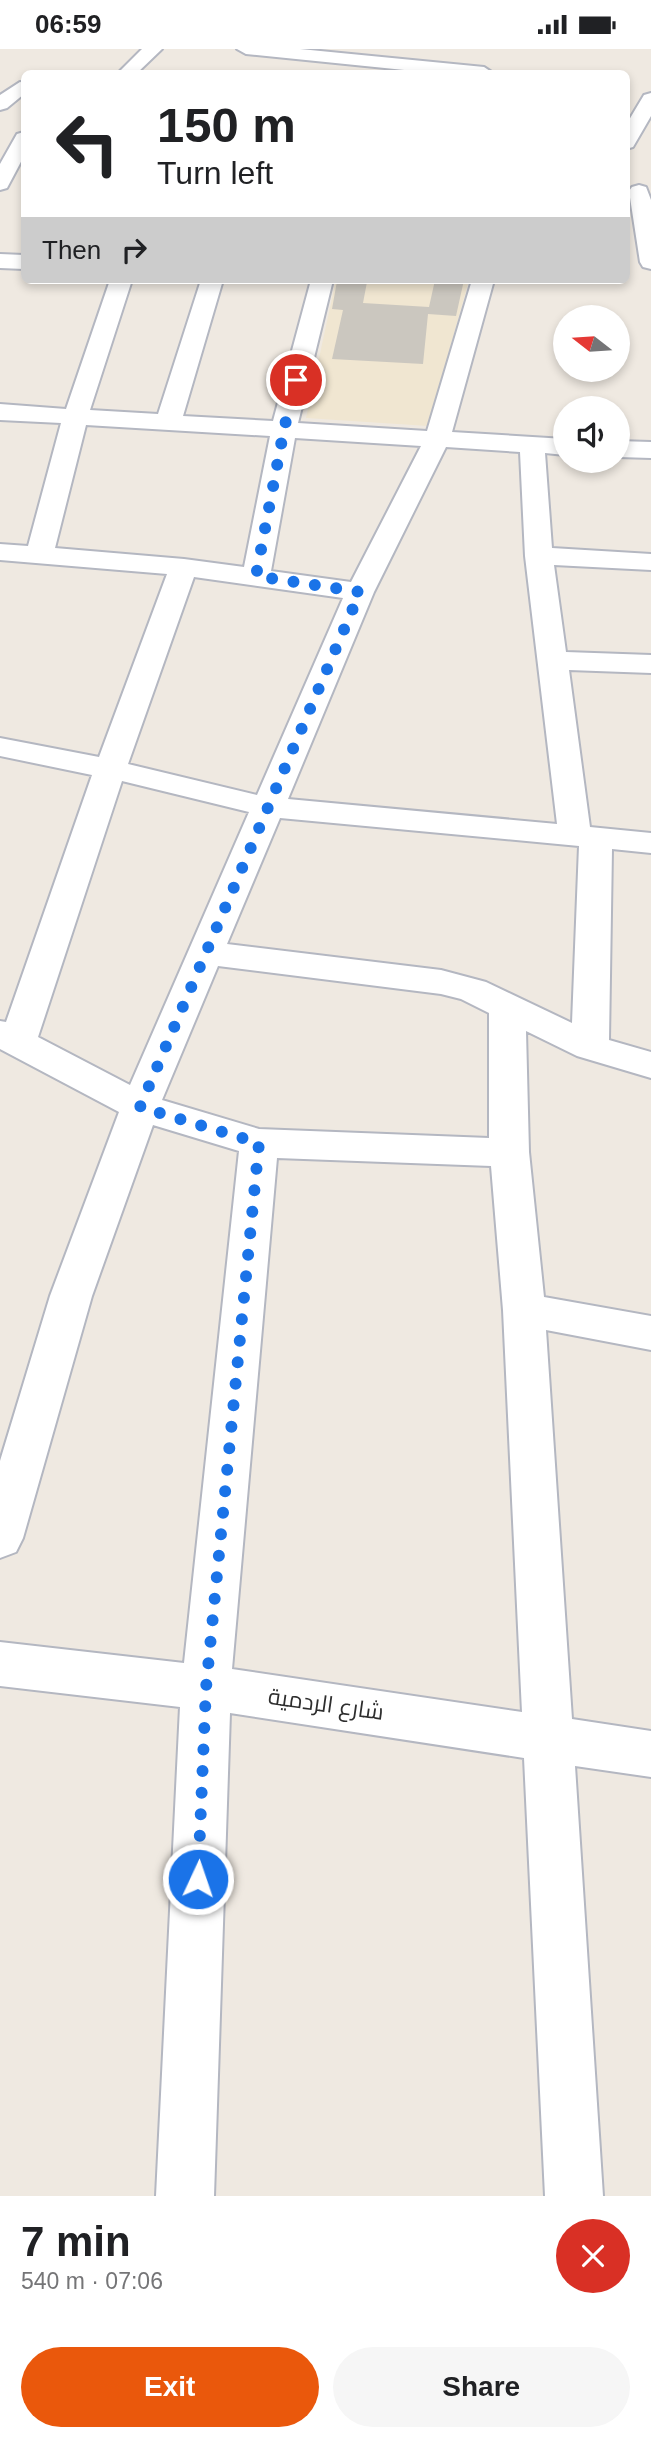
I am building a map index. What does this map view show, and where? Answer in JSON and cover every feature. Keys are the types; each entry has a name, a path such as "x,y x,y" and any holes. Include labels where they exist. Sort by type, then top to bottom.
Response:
{"street":[{"path":"130,70 153,49"},
{"path":"246,49 420,70"},
{"path":"399,69 415,49"},
{"path":"0,86 21,88"},
{"path":"0,104 21,89"},
{"path":"631,150 647,93"},
{"path":"0,119 21,122"},
{"path":"0,184 21,144"},
{"path":"639,191 651,262"},
{"path":"0,261 21,262"},
{"path":"40,554 76,415 120,284"},
{"path":"167,422 211,284"},
{"path":"256,576 284,429 316,284"},
{"path":"0,1538 71,1296 140,1107 360,592 438,438 482,284"},
{"path":"0,412 553,446"},
{"path":"532,445 540,556 555,661 586,837 590,1047"},
{"path":"630,449 651,450"},
{"path":"0,552 184,567 360,592"},
{"path":"540,556 651,562"},
{"path":"184,567 9,1037 140,1107 259,1143 363,1149 509,1152"},
{"path":"555,661 651,664"},
{"path":"0,747 110,769 267,807 651,843"},
{"path":"205,953 441,982 473,991 590,1047 651,1065"},
{"path":"507,1007 509,1152 524,1310 574,2196"},
{"path":"185,2196 206,1688 259,1143"},
{"path":"524,1310 651,1333"},
{"name":"شارع الردمية","path":"0,1664 206,1688 651,1754"}],"shaded area":[{"path":"335,284 468,284 428,426 306,418"}],"building":[{"path":"336,284 367,284 363,303 429,307 434,284 463,284 456,316 428,314 423,364 332,359 343,310 332,309"}],"route":[{"path":"198,1879 206,1688 259,1143 140,1107 360,592 256,576 296,380"}]}
